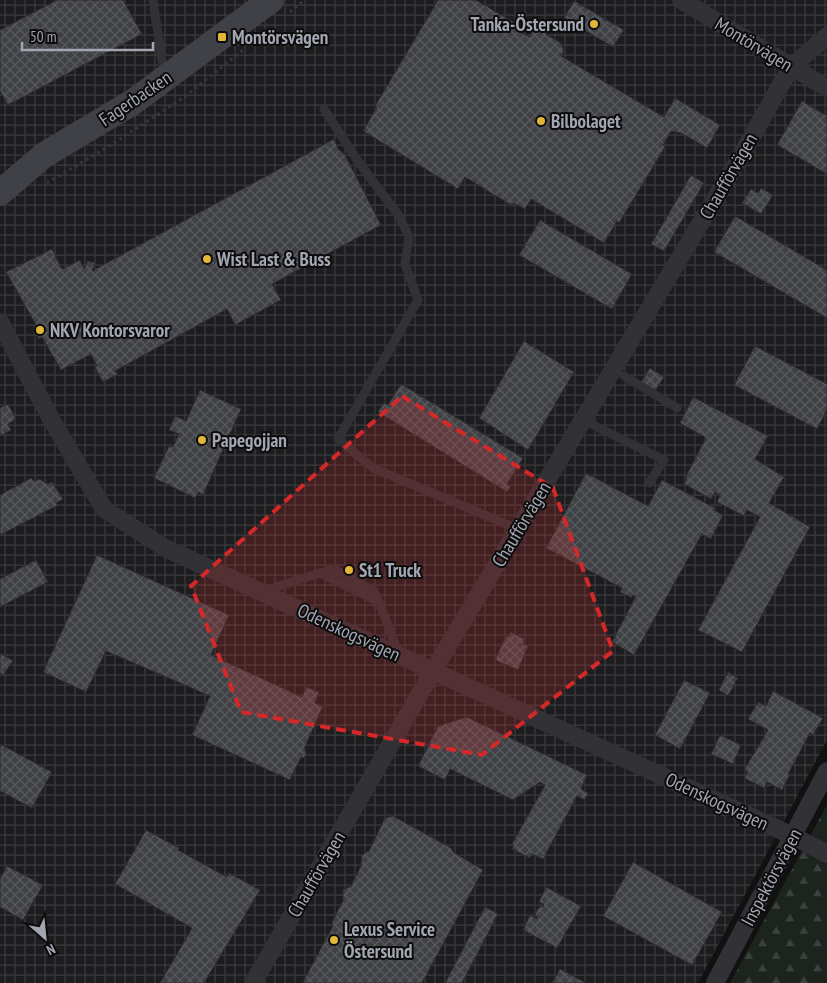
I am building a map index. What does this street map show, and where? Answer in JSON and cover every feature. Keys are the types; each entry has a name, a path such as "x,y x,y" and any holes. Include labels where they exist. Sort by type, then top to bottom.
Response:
{"street":[{"name":"Fagerbacken","path":"0,193 44,155 133,102 271,0"},
{"name":"Montörvägen","path":"681,0 827,88"},
{"path":"791,67 827,36"},
{"name":"Chaufförvägen","path":"253,983 433,671 744,152 791,67"},
{"name":"Fagerbacken","path":"0,171 44,155"},
{"name":"Odenskogsvägen","path":"0,322 51,419 104,509 165,548 793,836 827,854"},
{"name":"Inspektörsvägen","path":"715,983 827,771"}],"lane":[{"path":"153,0 164,79"},
{"path":"324,109 357,160 399,216 410,236 405,264 418,300 338,440 373,468 518,529"},
{"path":"624,376 677,408"},
{"path":"583,420 664,460 649,483"},
{"path":"260,592 320,573 379,602 399,655"}],"highlighted area":[{"path":"402,396 553,488 613,651 482,755 241,712 191,586"}],"shaded area":[{"path":"0,0 827,0 827,740 698,983 0,983"}],"green space":[{"path":"827,805 827,983 730,983"}],"building":[{"path":"57,0 123,0 142,34 8,105 0,91 0,30"},
{"name":"Bilbolaget","path":"438,0 476,0 515,23 517,30 529,37 535,27 543,28 547,35 561,43 564,51 561,56 664,117 675,98 720,125 707,148 681,133 671,131 663,145 665,147 619,223 617,221 604,243 531,199 525,209 513,203 511,205 465,177 458,189 363,131 377,107 375,106"},
{"name":"Tanka-Östersund","path":"574,1 624,30 613,47 564,18"},
{"path":"802,101 827,116 827,174 777,145"},
{"path":"334,139 338,149 345,155 381,225 272,284 281,300 235,325 227,309 115,371 118,374 103,382 95,368 97,366 91,354 61,370 42,337 39,339 33,328 36,325 6,272 52,249 62,269 80,260 84,269 88,261 95,263 92,271"},
{"path":"691,175 704,183 664,251 651,244"},
{"path":"761,188 773,195 761,214 742,203 751,189 758,193"},
{"path":"735,216 827,270 827,318 714,252"},
{"path":"540,220 632,274 612,309 519,255"},
{"path":"524,341 574,372 528,450 479,418"},
{"path":"755,346 827,384 827,410 817,429 734,385"},
{"path":"650,368 664,377 655,391 641,382"},
{"path":"401,384 523,458 507,484 511,486 507,492 378,412 384,403 388,405"},
{"name":"Papegojjan","path":"200,390 241,409 203,495 198,492 195,498 154,478 169,446 173,447 179,434 169,430 175,416 186,421"},
{"path":"693,397 768,436 755,459 784,477 769,503 810,527 742,652 698,630 760,517 747,510 744,516 717,502 720,495 715,492 711,499 684,484 686,476 706,438 680,423"},
{"path":"8,404 16,419 8,424 11,430 0,436 0,408"},
{"path":"586,473 648,506 662,480 715,508 714,510 723,515 711,539 702,534 634,655 612,642 636,596 633,595 632,598 620,592 622,588 546,548"},
{"path":"31,478 34,481 39,479 48,484 52,482 63,499 56,503 58,505 0,535 0,495"},
{"path":"97,555 229,615 211,655 302,697 306,687 319,692 315,703 323,706 304,749 306,750 306,755 303,758 301,757 290,780 192,735 210,696 106,651 86,692 43,672"},
{"path":"36,560 48,582 0,607 0,579"},
{"path":"510,632 525,639 523,644 528,646 518,670 495,660 506,636 508,637"},
{"path":"0,653 13,661 3,675 0,673"},
{"path":"728,672 738,678 728,696 719,690"},
{"path":"684,680 710,693 680,749 655,735"},
{"path":"773,691 823,718 813,735 810,733 788,774 790,774 782,790 767,782 764,788 744,778 748,772 744,770 768,730 748,719 758,702 766,706"},
{"path":"467,717 587,775 581,789 588,793 585,800 577,796 543,859 532,854 530,858 512,849 514,845 512,844 545,785 540,782 513,800 450,769 445,780 418,766 438,726"},
{"path":"720,735 741,745 733,764 711,754"},
{"path":"0,744 52,772 32,808 0,791"},
{"path":"393,816 451,848 453,852 483,870 422,983 304,983 333,926 332,922 343,901 343,890 351,886 361,866 362,855 369,851 385,818"},
{"path":"146,830 227,877 229,873 260,890 204,983 160,983 192,928 115,884"},
{"path":"633,862 722,912 692,965 603,916"},
{"path":"7,866 43,885 23,920 0,907 0,879"},
{"path":"546,887 581,906 557,948 523,930 530,915 537,919 538,917 535,916 537,910 541,906 543,907 544,904 539,902"},
{"path":"485,907 498,914 462,983 445,983"},
{"path":"560,969 586,983 552,983"}],"place":[{"name":"Tanka-Östersund","path":"594,24"},
{"name":"Montörsvägen","path":"222,37"},
{"name":"Bilbolaget","path":"541,121"},
{"name":"Wist Last & Buss","path":"207,259"},
{"name":"NKV Kontorsvaror","path":"40,330"},
{"name":"Papegojjan","path":"202,440"},
{"name":"St1 Truck","path":"349,570"},
{"name":"Lexus Service Östersund","path":"334,940"}]}
